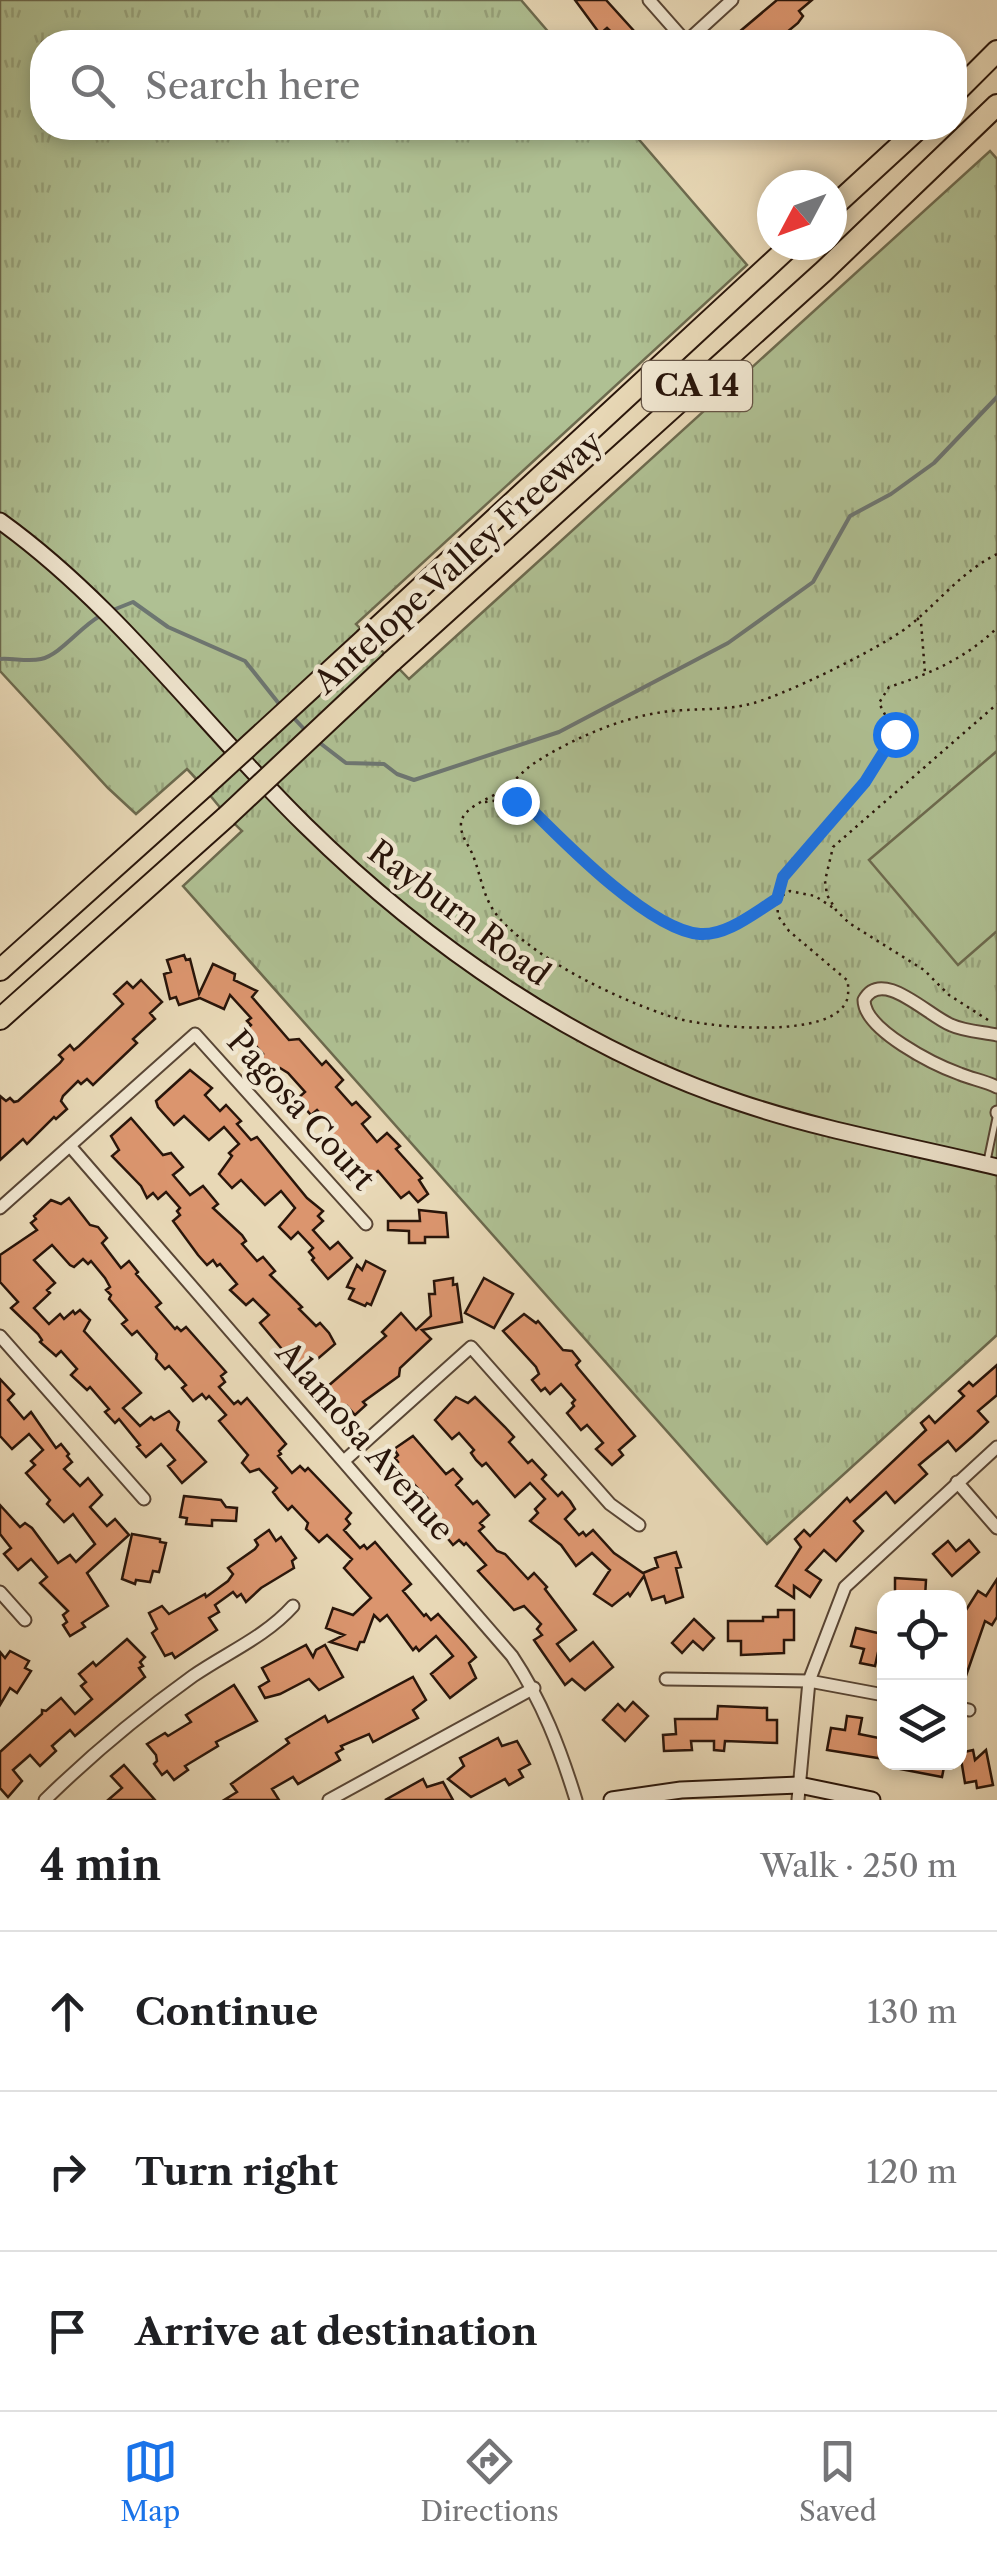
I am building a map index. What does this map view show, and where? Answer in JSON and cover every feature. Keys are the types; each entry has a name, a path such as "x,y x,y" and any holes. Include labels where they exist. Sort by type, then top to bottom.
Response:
{"highway":[{"path":"967,81 997,51"},
{"name":"Antelope Valley Freeway","path":"967,133 997,104"},
{"path":"847,194 906,140"},
{"name":"Antelope Valley Freeway","path":"0,1019 824,271 960,140"},
{"name":"Antelope Valley Freeway","path":"0,970 776,260"}],"street":[{"path":"649,0 675,30"},
{"path":"699,30 732,0"},
{"name":"Rayburn Road","path":"0,522 50,558 108,612 302,822 354,872 466,960 521,996 590,1037 737,1102 811,1125 992,1165"},
{"path":"997,1035 953,1027 895,990 874,990 864,1000 868,1015 900,1043 934,1063 997,1088"},
{"name":"Pagosa Court","path":"70,1146 195,1034 366,1224"},
{"path":"0,1208 70,1146"},
{"name":"Alamosa Avenue","path":"70,1146 470,1604 534,1688 576,1800"},
{"path":"0,1336 144,1499"},
{"path":"345,1460 471,1347 610,1504 639,1525"},
{"path":"798,1793 809,1681 845,1587 997,1447"},
{"path":"957,1482 997,1528"},
{"path":"0,1592 25,1620"},
{"path":"46,1800 102,1745 195,1675 273,1628 294,1606"},
{"path":"666,1679 809,1681 877,1694"},
{"path":"329,1800 534,1688"},
{"path":"612,1800 681,1790 798,1793 872,1800"}],"lane":[{"path":"992,1165 997,1113"}],"path":[{"path":"997,554 966,571 918,618 872,648 765,700 716,710 660,712 572,743 533,764 516,780 465,812 461,822 463,837 474,856 491,908 530,944 591,982 675,1018 771,1028 823,1021 841,1010 849,998 848,980 789,932 778,916 777,899 783,877 865,782 895,734 879,703 882,694 889,687 925,675 978,646 997,628"},
{"path":"918,618 925,675"},
{"path":"836,910 827,895 825,881 833,847 997,704"},
{"path":"481,803 501,800 526,804 625,895 686,931 701,934 728,928 796,890 815,896 924,970 949,994 997,1026"}],"green space":[{"path":"0,0 521,0 547,30 30,30 30,140 639,140 747,265 356,624 409,679 990,151 997,159 997,1335 767,1544 183,886 242,831 187,769 136,814 0,671"},
{"path":"997,751 997,931 958,965 869,860"}],"building":[{"path":"575,0 606,0 633,30 597,30"},
{"path":"777,0 812,0 799,11 803,16 790,30 742,30"},
{"path":"184,955 186,960 190,959 199,994 213,964 257,991 252,997 289,1040 299,1039 322,1065 326,1061 343,1080 336,1087 370,1117 362,1124 377,1142 387,1133 400,1146 396,1149 422,1178 419,1180 428,1194 418,1202 409,1192 401,1198 378,1171 369,1179 361,1173 327,1136 334,1129 317,1110 311,1115 297,1099 305,1092 288,1073 280,1068 273,1074 263,1063 263,1054 244,1032 251,1025 247,1021 251,1018 230,995 224,1009 200,998 179,1005 176,997 170,999 164,974 171,972 167,960"},
{"path":"141,980 162,1002 150,1013 155,1019 133,1039 137,1043 93,1085 87,1079 81,1084 78,1081 61,1101 67,1109 27,1144 23,1139 0,1160 0,1096 6,1101 18,1101 60,1063 63,1059 59,1055 70,1045 74,1050 123,1004 114,994 127,982 133,988"},
{"path":"190,1070 212,1088 205,1095 220,1111 226,1105 251,1140 257,1137 307,1198 323,1211 318,1216 323,1221 313,1230 330,1249 338,1242 352,1258 328,1279 312,1260 309,1252 313,1248 298,1232 291,1239 279,1227 295,1208 281,1191 265,1205 241,1180 232,1188 219,1174 232,1156 229,1153 239,1144 224,1127 209,1140 184,1116 174,1125 158,1107 156,1101"},
{"path":"131,1118 163,1155 171,1153 183,1167 173,1175 190,1195 203,1186 218,1204 213,1208 242,1235 246,1241 242,1244 257,1261 263,1257 275,1271 270,1275 302,1307 299,1309 329,1333 335,1344 307,1368 302,1362 297,1367 260,1323 269,1315 253,1299 246,1305 230,1290 237,1284 220,1264 217,1266 213,1260 207,1265 198,1255 173,1221 180,1215 180,1208 166,1192 158,1199 153,1193 147,1198 141,1186 112,1156 119,1150 111,1136"},
{"path":"69,1198 90,1225 98,1227 107,1238 102,1243 121,1268 129,1261 138,1272 161,1303 156,1307 175,1329 181,1331 186,1327 226,1372 221,1376 225,1382 219,1387 234,1404 247,1398 286,1444 278,1456 292,1473 300,1466 305,1471 308,1468 351,1513 346,1519 350,1524 344,1530 360,1548 364,1545 367,1549 375,1542 411,1584 403,1591 424,1616 431,1620 438,1614 466,1645 476,1657 469,1663 476,1678 450,1698 431,1674 453,1656 436,1636 419,1651 416,1647 413,1650 387,1615 380,1621 374,1615 357,1650 330,1642 344,1635 326,1628 333,1608 353,1615 371,1598 344,1568 352,1559 327,1535 319,1542 292,1506 288,1510 279,1500 273,1492 277,1488 259,1469 250,1472 242,1463 248,1455 219,1421 226,1415 209,1396 206,1399 202,1394 193,1401 182,1388 186,1385 169,1366 165,1369 137,1331 132,1335 122,1324 127,1320 109,1299 111,1295 106,1290 110,1287 91,1261 88,1264 83,1259 74,1267 52,1245 34,1260 55,1283 34,1308 49,1324 60,1314 64,1319 80,1310 90,1320 84,1331 141,1393 123,1408 140,1426 169,1411 179,1422 177,1430 206,1462 182,1483 168,1466 175,1460 161,1444 146,1457 119,1419 115,1423 105,1412 109,1409 90,1387 87,1390 71,1375 77,1369 61,1351 56,1356 11,1308 18,1302 0,1282 0,1255 37,1230 31,1223 36,1219 34,1216 51,1200 61,1204"},
{"path":"419,1210 446,1213 448,1237 425,1237 425,1243 409,1243 409,1231 388,1230 388,1221 420,1221"},
{"path":"366,1261 385,1271 371,1305 365,1306 349,1299 354,1289 347,1287 357,1265 362,1270"},
{"path":"453,1278 462,1322 422,1330 431,1339 400,1368 399,1376 363,1402 366,1405 355,1415 347,1406 336,1410 328,1401 333,1394 327,1387 386,1336 382,1332 401,1313 416,1330 431,1316 429,1294 435,1294 434,1281"},
{"path":"484,1278 513,1294 494,1328 465,1313"},
{"path":"524,1314 538,1321 563,1350 572,1351 580,1361 578,1368 635,1436 619,1450 623,1455 612,1465 596,1449 603,1443 587,1425 581,1430 567,1413 575,1400 561,1384 550,1394 545,1388 541,1391 532,1380 539,1374 536,1367 503,1331"},
{"path":"997,1365 997,1395 978,1411 988,1422 956,1451 948,1441 919,1465 927,1474 895,1503 886,1492 854,1521 863,1531 836,1561 824,1550 806,1570 821,1580 810,1597 794,1586 794,1598 776,1586 801,1547 795,1539 804,1530 810,1536 847,1498 850,1502 926,1430 921,1423 929,1416 935,1423 964,1396 959,1391 969,1382 973,1386"},
{"path":"0,1379 14,1394 8,1400 24,1419 31,1412 56,1448 61,1444 69,1454 72,1462 64,1469 80,1486 88,1478 102,1495 90,1507 107,1526 115,1519 129,1535 87,1573 108,1606 70,1636 63,1625 67,1622 63,1615 68,1611 40,1583 47,1577 31,1559 18,1570 4,1554 11,1548 0,1534 0,1505 20,1527 25,1523 32,1528 58,1563 70,1555 76,1562 95,1544 73,1514 64,1522 26,1473 35,1465 31,1461 43,1450 29,1434 12,1449 0,1436"},
{"path":"456,1397 468,1403 475,1397 514,1437 509,1442 528,1463 532,1460 546,1475 542,1479 558,1496 562,1492 570,1501 575,1509 565,1519 579,1535 583,1532 586,1536 593,1530 614,1553 643,1573 658,1567 655,1558 676,1552 683,1597 666,1603 664,1596 652,1600 644,1576 630,1596 628,1593 612,1606 594,1594 610,1570 592,1553 576,1566 561,1545 530,1521 545,1499 530,1483 515,1497 486,1463 482,1466 476,1460 471,1453 474,1450 459,1433 452,1439 435,1420"},
{"path":"413,1436 446,1474 453,1469 462,1479 456,1485 489,1515 480,1523 484,1527 479,1531 528,1579 534,1573 547,1587 576,1630 557,1644 570,1661 593,1642 613,1667 585,1690 572,1679 565,1685 534,1640 542,1635 537,1629 541,1624 524,1606 514,1610 478,1571 486,1565 466,1543 459,1540 453,1545 420,1504 427,1498 410,1480 405,1485 390,1468 398,1462 394,1449"},
{"path":"184,1496 221,1500 226,1507 237,1508 236,1521 212,1520 212,1526 186,1524 187,1518 180,1517"},
{"path":"269,1530 276,1541 281,1537 296,1558 292,1561 294,1568 246,1602 241,1594 237,1597 233,1592 215,1605 219,1612 209,1618 217,1630 175,1658 172,1653 165,1656 152,1633 157,1629 149,1613 162,1606 169,1614 205,1594 206,1597 228,1581 233,1574 228,1568 255,1549 255,1540"},
{"path":"132,1534 166,1543 159,1572 153,1571 150,1582 136,1580 135,1584 122,1579"},
{"path":"969,1540 979,1552 952,1576 933,1554 948,1541 956,1551"},
{"path":"895,1578 926,1580 925,1590 895,1590"},
{"path":"997,1579 997,1617 992,1625 985,1621 967,1673 967,1608 978,1591 986,1596"},
{"path":"778,1610 794,1610 794,1640 784,1640 784,1653 741,1655 741,1641 728,1641 728,1621 763,1621 763,1617 778,1617"},
{"path":"694,1619 714,1638 703,1650 693,1641 682,1653 672,1643"},
{"path":"856,1628 877,1633 875,1666 860,1663 864,1649 851,1646"},
{"path":"127,1639 145,1657 139,1668 145,1677 75,1736 70,1730 52,1746 56,1751 40,1766 30,1755 13,1770 22,1781 8,1797 0,1788 0,1752 42,1710 61,1698 75,1714 92,1699 81,1686 86,1682 79,1674 93,1662 96,1666"},
{"path":"306,1645 313,1657 325,1645 343,1677 319,1690 309,1679 265,1698 259,1687 269,1681 262,1668"},
{"path":"10,1651 29,1661 25,1668 31,1671 17,1693 10,1688 0,1705 0,1652 5,1658"},
{"path":"413,1677 426,1700 413,1710 418,1718 373,1742 369,1734 341,1746 343,1749 336,1753 340,1760 298,1784 293,1777 272,1789 279,1800 224,1800 237,1792 231,1784 289,1743 286,1739 325,1716 328,1722"},
{"path":"234,1685 257,1721 216,1742 218,1746 185,1766 188,1770 174,1780 167,1771 162,1775 154,1764 156,1755 147,1744 191,1722 186,1715"},
{"path":"633,1702 648,1716 625,1741 603,1720 618,1704 625,1711"},
{"path":"718,1706 767,1708 767,1720 777,1720 777,1743 725,1741 724,1751 714,1750 714,1741 691,1741 692,1750 664,1751 663,1735 676,1734 675,1719 717,1719"},
{"path":"847,1716 862,1718 859,1734 877,1738 877,1758 827,1750 831,1728 845,1730"},
{"path":"498,1738 502,1746 517,1741 530,1764 519,1770 523,1777 509,1785 505,1779 471,1797 448,1779 464,1766 460,1758"},
{"path":"973,1750 975,1760 986,1750 993,1785 977,1788 976,1781 965,1783 967,1751"},
{"path":"124,1765 155,1800 108,1800 122,1788 111,1776"},
{"path":"905,1770 943,1770 942,1777"},
{"path":"423,1779 427,1787 443,1782 453,1800 385,1800"}],"waterway":[{"path":"316,740 346,763 384,764 414,780 559,732 728,643 813,582 850,516 891,494 934,463 997,397"},
{"path":"113,610 133,602 168,627 245,661 280,705"},
{"path":"0,659 48,656 100,616"},
{"path":"291,715 305,730"}],"route":[{"path":"516,801 526,804 625,895 686,931 715,932 777,899 783,877 865,782 895,734"}]}
